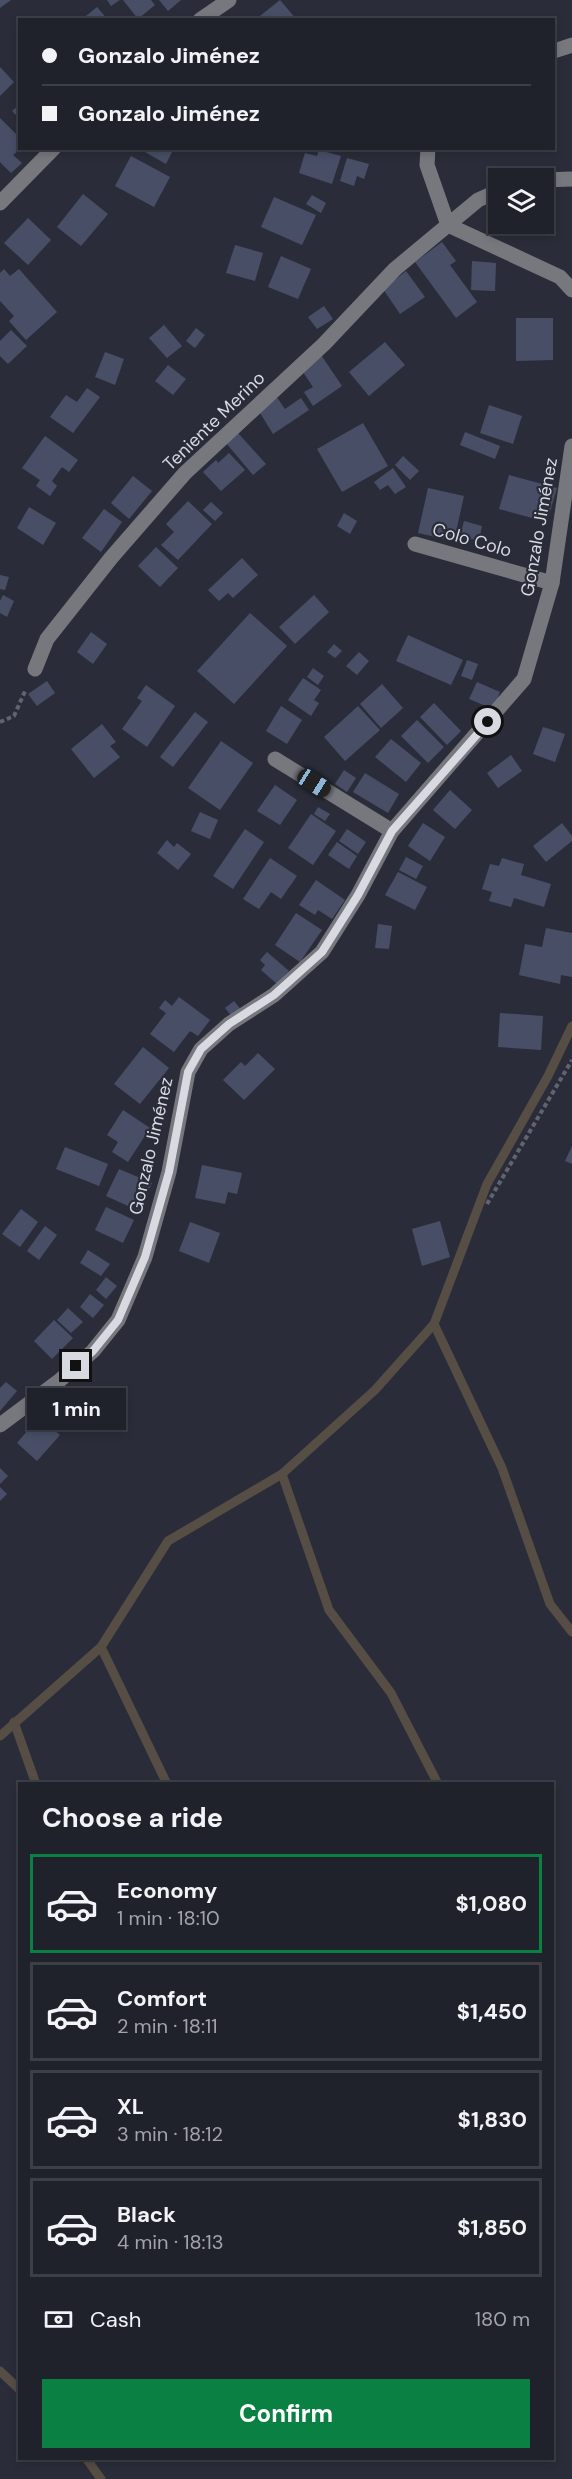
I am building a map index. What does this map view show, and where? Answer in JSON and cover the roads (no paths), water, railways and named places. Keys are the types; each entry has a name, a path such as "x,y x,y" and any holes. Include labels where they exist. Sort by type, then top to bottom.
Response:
{"street":[{"path":"203,18 229,0"},
{"path":"555,51 572,45"},
{"path":"0,203 52,150"},
{"path":"428,150 427,165 448,225 560,277 572,290"},
{"path":"554,180 572,179"},
{"name":"Teniente Merino","path":"35,669 47,639 111,558 185,473 324,344 396,269 478,200 488,196"},
{"name":"Gonzalo Jiménez","path":"0,1425 59,1381 93,1351 118,1320 145,1257 169,1172 188,1072 201,1049 222,1030 274,995 322,952 358,895 392,831 524,679 552,583 572,446"},
{"name":"Colo Colo","path":"415,544 552,583"},
{"path":"275,759 392,831"}],"waterway":[{"path":"0,1736 101,1647 168,1541 282,1474 375,1390 434,1324 487,1184 548,1076 572,1026"},
{"path":"434,1324 502,1468 550,1604 572,1632"},
{"path":"282,1474 329,1610 391,1693 437,1782"},
{"path":"101,1647 166,1782"},
{"path":"14,1722 35,1782"},
{"path":"0,2371 18,2388"},
{"path":"87,2460 101,2479"}]}
